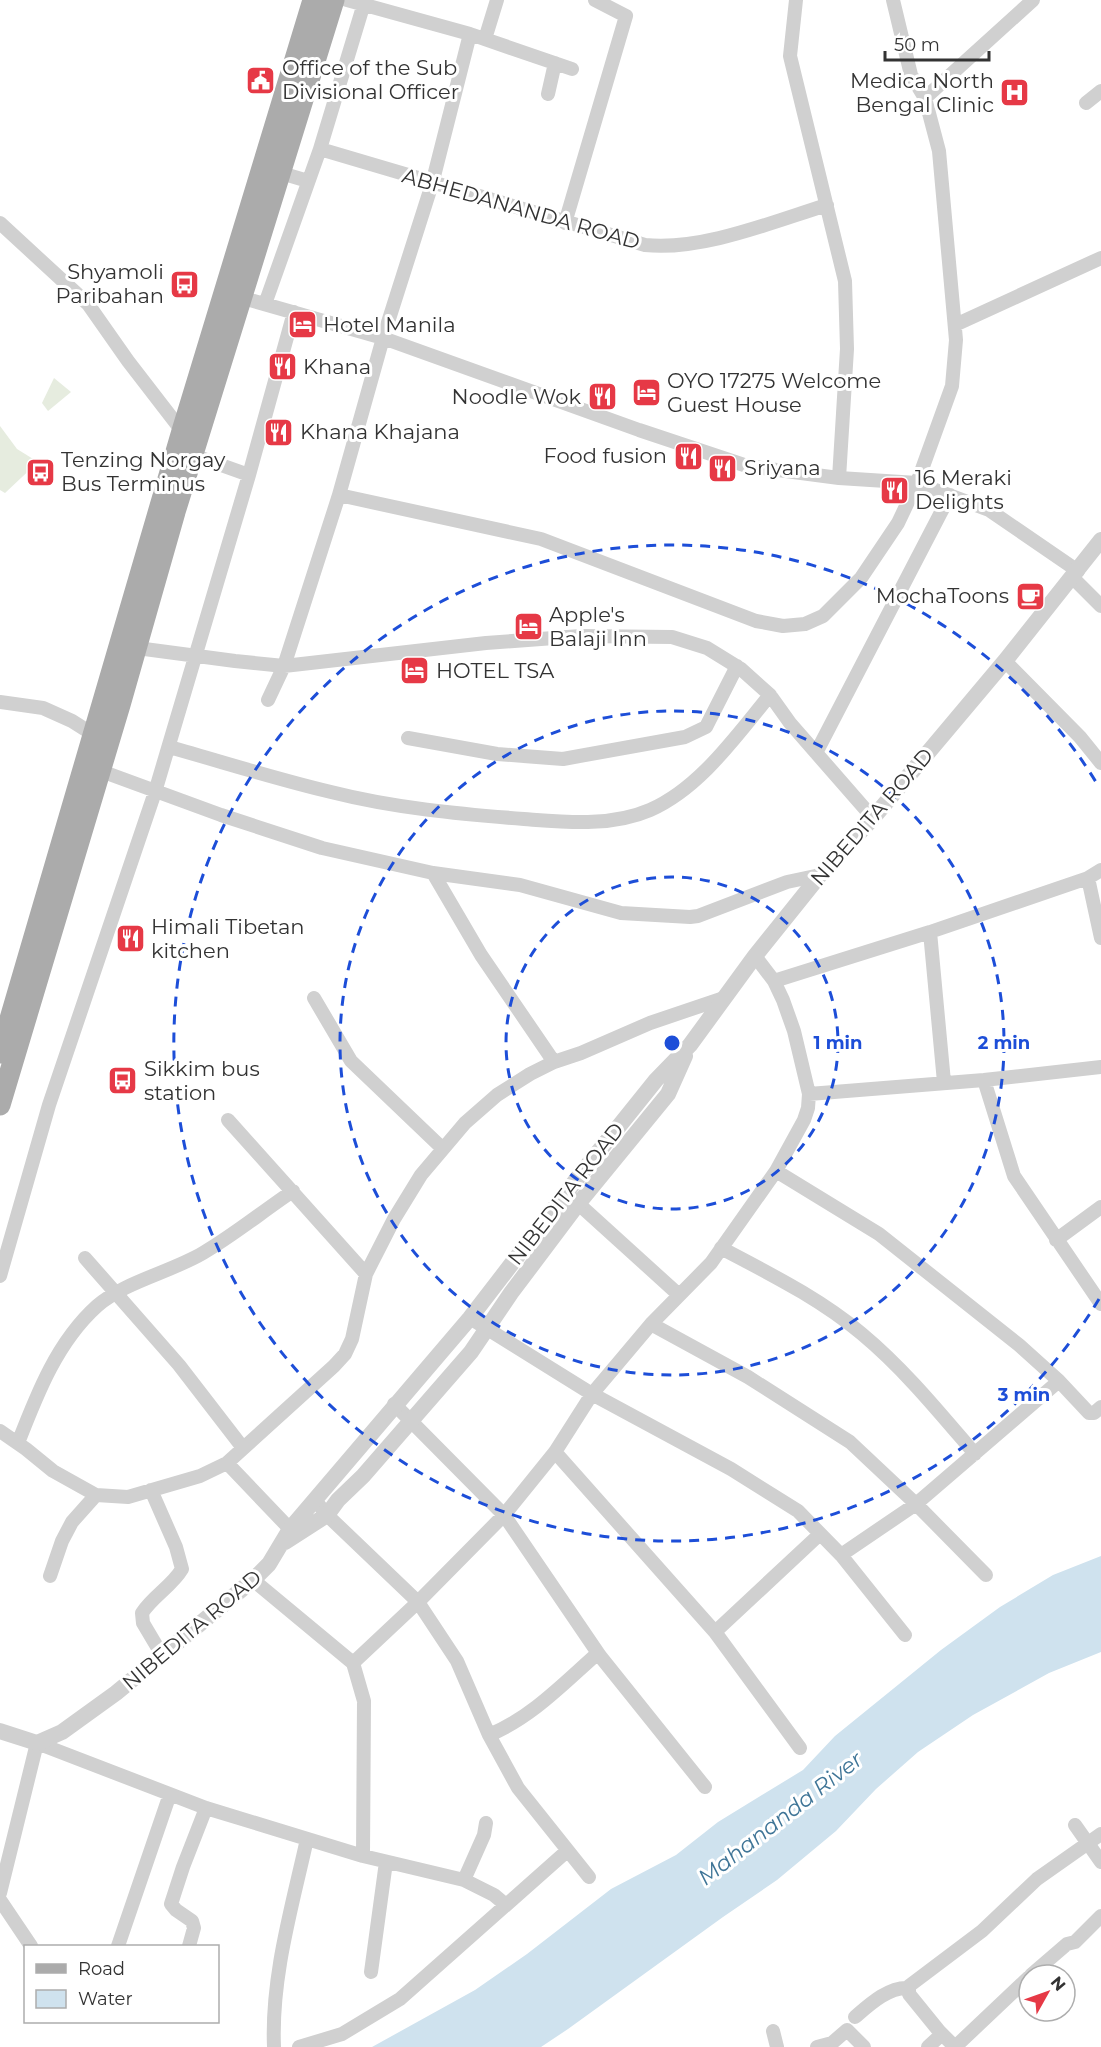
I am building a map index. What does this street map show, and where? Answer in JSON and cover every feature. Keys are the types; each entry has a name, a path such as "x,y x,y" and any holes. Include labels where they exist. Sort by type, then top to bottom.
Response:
{"main road":[{"path":"0,1053 102,738 137,648 236,299 313,0"},
{"path":"0,1105 100,771 102,738 182,430 236,299 281,173 334,0"}],"street":[{"path":"347,0 364,2 470,34 572,69"},
{"path":"484,39 497,0"},
{"path":"565,223 626,16 595,0"},
{"path":"796,0 790,56 845,281 847,349 839,478"},
{"path":"339,495 541,539 756,621 783,627 806,624 823,616 861,578 898,524 917,483 952,386 956,356 939,151 925,98 911,75 893,0"},
{"path":"925,98 1033,0"},
{"path":"265,304 320,149 364,2"},
{"path":"268,700 284,666 339,495 383,338 432,184 470,34"},
{"path":"548,94 555,63"},
{"path":"1086,103 1101,91"},
{"name":"ABHEDANANDA ROAD","path":"320,149 565,223 645,245 661,247 731,235 827,205"},
{"path":"281,173 308,182"},
{"path":"0,223 88,304 128,361 182,430"},
{"path":"955,325 1101,258"},
{"path":"236,299 265,304 383,338 639,430 747,466 839,478 917,483 989,510 1075,574 1101,606"},
{"path":"0,1276 50,1105 169,747 294,312"},
{"path":"193,455 249,475"},
{"path":"816,753 950,495"},
{"name":"NIBEDITA ROAD","path":"37,1743 62,1732 116,1693 253,1580 269,1564 290,1529 394,1404 572,1198 656,1080 690,1045 755,956 820,875 873,818 1005,661 1101,540"},
{"name":"NIBEDITA ROAD","path":"1075,574 1101,560"},
{"path":"137,648 284,666 486,643 581,636 672,637 707,648 737,666 770,695 790,723 873,818"},
{"path":"1005,661 1080,736 1101,763"},
{"path":"408,738 497,754 563,759 685,737 706,727 737,666"},
{"path":"169,747 332,793 444,813 558,821 614,820 633,817 652,810 685,788 716,761 770,695"},
{"path":"0,702 43,708 102,738"},
{"path":"100,771 155,792 322,848 433,873 520,885 621,913 690,917 705,914 787,882 820,875"},
{"path":"774,981 930,932 1088,878 1101,870"},
{"path":"433,873 481,955 554,1062"},
{"path":"1088,878 1101,938"},
{"path":"930,932 944,1082"},
{"path":"353,1663 418,1602 504,1515 555,1452 592,1394 651,1324 711,1263 776,1171 804,1120 809,1094 794,1031 774,981 755,956"},
{"path":"314,998 351,1060 441,1148"},
{"path":"0,1431 53,1471 96,1495 128,1497 200,1476 227,1463 345,1354 352,1339 366,1274 394,1219 421,1175 441,1148 465,1122 497,1095 554,1062 581,1053 650,1023 724,998"},
{"path":"809,1094 984,1080 1101,1067"},
{"path":"984,1080 1014,1176 1101,1304"},
{"path":"228,1120 366,1274"},
{"path":"776,1171 879,1234 1019,1345 1059,1381 1087,1411 1098,1415"},
{"path":"18,1443 40,1385 78,1325 95,1308 116,1293 203,1253 293,1191"},
{"path":"282,1544 327,1515 471,1352 572,1198 680,1295"},
{"path":"1056,1240 1101,1206"},
{"path":"721,1248 797,1288 860,1332 898,1366 975,1454"},
{"path":"86,1258 179,1365 243,1448"},
{"path":"470,1318 592,1394 731,1469 798,1511 841,1555 905,1635"},
{"path":"651,1324 748,1377 850,1442 916,1504 986,1575"},
{"path":"841,1555 916,1504 1059,1381"},
{"path":"394,1404 504,1515 598,1653 705,1787"},
{"path":"555,1452 715,1632 800,1748"},
{"path":"227,1463 290,1529"},
{"path":"151,1490 176,1547 182,1569 142,1613 143,1623 162,1655"},
{"path":"50,1576 62,1541 72,1522 96,1495"},
{"path":"315,1500 327,1515 418,1602 457,1661 489,1735 518,1788 590,1877"},
{"path":"715,1632 820,1534"},
{"path":"253,1580 353,1663 364,1701 363,1856"},
{"path":"489,1735 511,1725 537,1706 598,1653"},
{"path":"0,1731 206,1808 363,1856 464,1880 494,1895 506,1905"},
{"path":"0,1893 37,1743"},
{"path":"119,1945 170,1794"},
{"path":"190,1945 194,1928 192,1921 171,1904 206,1808"},
{"path":"464,1880 484,1835 486,1823"},
{"path":"1075,1825 1101,1862"},
{"path":"855,2017 897,1989 908,1988 982,1931 1036,1879 1101,1834"},
{"path":"274,2047 273,2023 282,1953 307,1839"},
{"path":"299,2047 342,2034 400,1999 567,1851"},
{"path":"370,1972 386,1862"},
{"path":"0,1900 30,1945"},
{"path":"1045,1963 1067,1944 1076,1942 1101,1916"},
{"path":"908,1988 909,1994 955,2047 1017,1988"},
{"path":"817,2047 832,2043 847,2030 864,2047"},
{"path":"773,2031 777,2047"},
{"path":"928,2047 942,2034"}],"shaded area":[{"path":"54,378 71,392 48,411 42,403"},
{"path":"0,426 17,449 38,462 5,493 0,490"}],"water":[{"name":"Mahananda River","path":"1101,1556 1101,1652 1049,1673 973,1715 918,1752 876,1789 836,1831 777,1880 568,2029 541,2047 372,2047 475,1990 527,1954 611,1889 676,1855 718,1822 803,1770 835,1736 941,1650 1000,1607 1053,1575"}],"place":[{"name":"Office of the Sub Divisional Officer","path":"261,80"},
{"name":"Medica North Bengal Clinic","path":"1015,93"},
{"name":"Shyamoli Paribahan","path":"185,284"},
{"name":"Hotel Manila","path":"302,325"},
{"name":"Khana","path":"282,367"},
{"name":"OYO 17275 Welcome Guest House","path":"646,393"},
{"name":"Noodle Wok","path":"602,397"},
{"name":"Khana Khajana","path":"279,432"},
{"name":"Food fusion","path":"688,456"},
{"name":"Sriyana","path":"723,468"},
{"name":"Tenzing Norgay Bus Terminus","path":"40,472"},
{"name":"16 Meraki Delights","path":"894,490"},
{"name":"MochaToons","path":"1030,596"},
{"name":"Apple's Balaji Inn","path":"528,627"},
{"name":"HOTEL TSA","path":"415,671"},
{"name":"Himali Tibetan kitchen","path":"130,939"},
{"name":"Sikkim bus station","path":"123,1081"}]}
